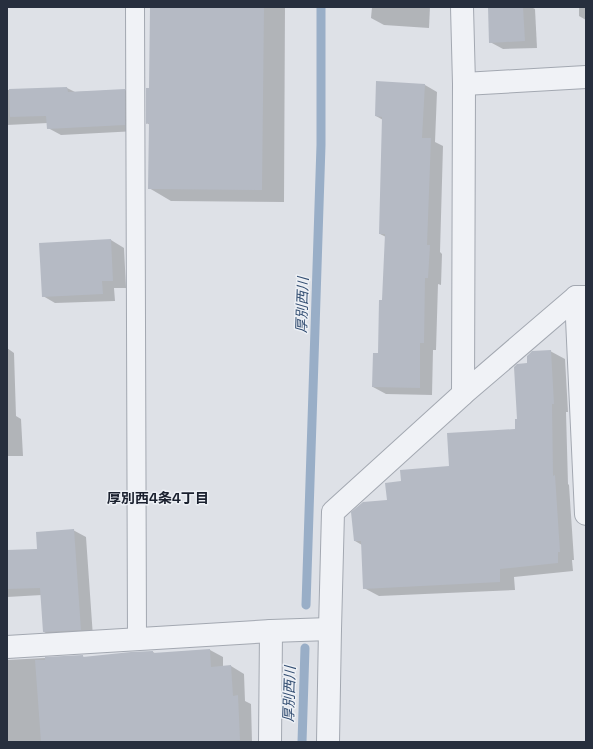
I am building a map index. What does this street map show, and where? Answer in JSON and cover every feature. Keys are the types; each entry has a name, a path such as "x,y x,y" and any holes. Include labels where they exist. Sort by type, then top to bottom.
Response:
{"street":[{"path":"462,7 464,84 463,394"},
{"path":"464,84 586,76"},
{"path":"328,742 333,512 463,394 581,297"},
{"path":"581,297 586,514"},
{"path":"7,647 271,631 330,629"},
{"path":"270,742 271,631"}],"lane":[{"path":"135,7 137,639"}],"building":[{"path":"150,7 264,7 262,190 148,189 149,123 146,124 146,88 149,88"},
{"path":"488,7 523,7 525,41 489,43"},
{"path":"376,81 425,84 422,138 431,138 427,245 430,245 428,278 425,278 424,343 420,343 420,388 372,387 373,353 378,353 379,300 382,300 385,234 379,234 382,117 375,116"},
{"path":"67,87 68,92 125,89 125,125 47,129 46,116 10,117 9,89"},
{"path":"111,239 113,281 102,281 103,294 42,297 39,243"},
{"path":"551,350 554,404 552,404 553,476 555,475 560,552 558,552 558,563 500,569 500,582 363,589 361,541 354,541 351,512 363,502 387,500 385,483 401,481 400,470 449,466 447,433 515,429 515,419 517,419 514,367 517,364 527,363 527,356 532,351"},
{"path":"74,529 81,630 43,632 40,588 7,589 7,550 37,549 36,532"},
{"path":"210,649 211,667 231,665 233,696 238,695 240,740 189,742 41,742 35,660 45,660 45,657 83,655 83,657 131,652 153,651 153,653"}],"waterway":[{"name":"厚別西川","path":"306,605 321,145 321,7"},
{"name":"厚別西川","path":"302,742 305,648"}],"district":[{"name":"厚別西4条4丁目","path":"158,498"}]}
